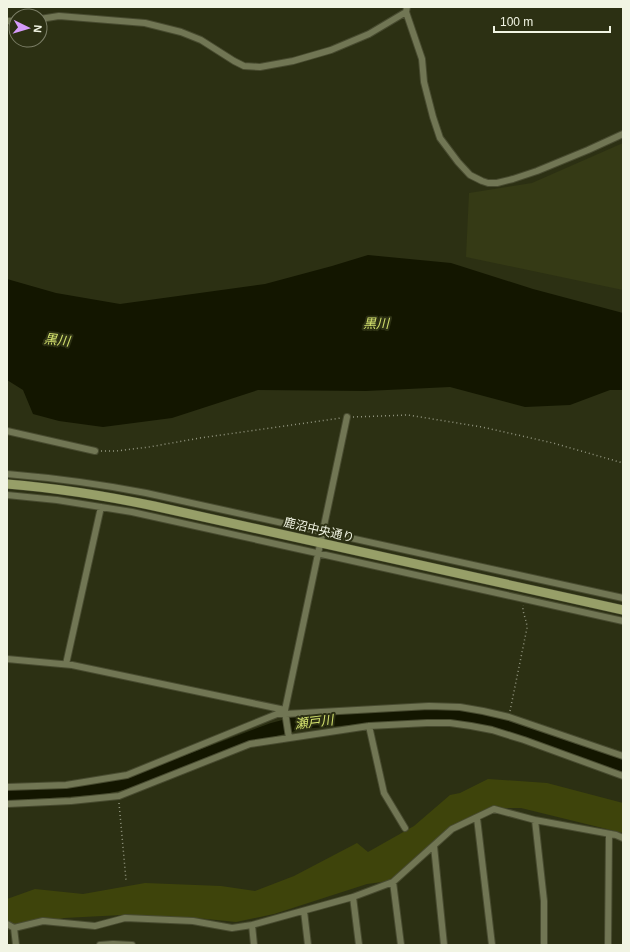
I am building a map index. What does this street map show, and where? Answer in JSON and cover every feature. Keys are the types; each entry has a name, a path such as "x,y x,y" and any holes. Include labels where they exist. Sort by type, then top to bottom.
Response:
{"street":[{"path":"48,18 59,16 145,23 181,32 201,40 244,66 260,67 292,61 331,50 369,34 406,9 422,59 424,82 440,138 470,175 488,183 497,183 513,179 537,171 623,134"},
{"path":"289,738 285,712 347,417"},
{"path":"7,431 95,451"},
{"path":"7,474 61,479 117,487 623,598"},
{"name":"鹿沼中央通り","path":"7,484 118,498 623,610"},
{"path":"7,495 57,500 165,519 623,621"},
{"path":"66,664 101,507"},
{"path":"605,617 610,595"},
{"path":"7,659 72,665 285,712"},
{"path":"7,787 66,785 127,775 285,712 429,706 460,707 509,717 623,756"},
{"path":"7,804 71,801 119,796 250,744 369,726 427,722 450,723 492,730 623,776"},
{"path":"369,726 384,793 405,828"},
{"path":"7,924 14,928 43,921 95,926 125,918 193,921 232,928 252,925 352,897 392,882 452,829 494,809 535,820 616,835 623,838"},
{"path":"477,818 492,945"},
{"path":"535,820 544,901 544,945"},
{"path":"608,945 609,834"},
{"path":"434,846 444,945"},
{"path":"392,882 401,945"},
{"path":"352,897 359,945"},
{"path":"304,911 308,945"},
{"path":"252,925 254,945"},
{"path":"14,928 16,945"},
{"path":"100,945 132,945"}],"path":[{"path":"95,451 116,451 149,447 200,438 347,417 408,415 475,426 553,443 623,463"},
{"path":"509,717 527,628 527,623 522,610 523,599"},
{"path":"119,796 126,880"}],"shaded area":[{"path":"623,143 623,290 466,257 469,193 532,183"},
{"path":"488,779 547,783 623,803 623,833 521,808 488,808 421,852 389,881 367,884 274,914 236,922 197,918 122,915 64,918 7,930 7,899 35,889 83,894 145,883 221,886 255,891 294,876 357,843 368,852 414,826 450,795 460,793"}],"water":[{"name":"黒川","path":"368,255 451,263 533,289 623,313 623,390 610,390 570,405 525,407 450,387 366,391 258,390 172,418 103,427 59,421 33,414 23,390 7,380 7,279 56,293 120,304 265,284"}],"waterway":[{"name":"瀬戸川","path":"7,794 105,787 145,778 272,730 302,722 384,715 438,714 463,717 513,727 623,765"}]}
